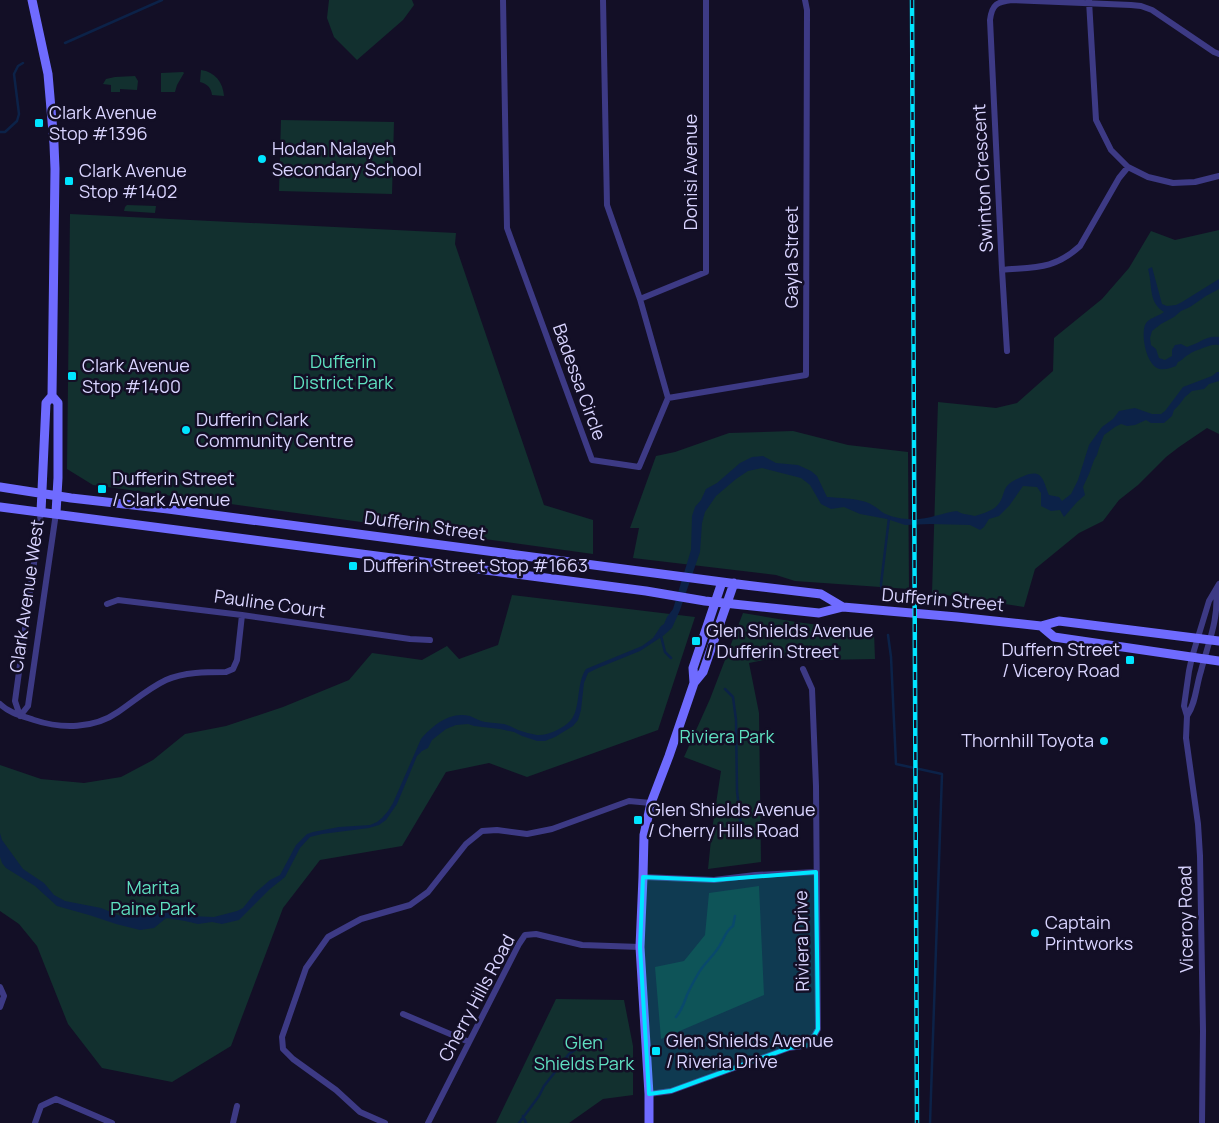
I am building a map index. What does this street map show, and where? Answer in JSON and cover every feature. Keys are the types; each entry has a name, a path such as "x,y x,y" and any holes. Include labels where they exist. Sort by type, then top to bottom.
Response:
{"main road":[{"name":"Clark Avenue West","path":"32,0 48,74 54,146 52,396 46,403 41,512"},
{"name":"Clark Avenue West","path":"52,396 58,403 58,495 56,514"},
{"name":"Dufferin Street","path":"0,487 821,594 843,607"},
{"name":"Dufferin Street","path":"0,507 646,591 715,602 819,613 843,607 1041,626 1059,621 1215,640"},
{"path":"694,683 693,668 722,582"},
{"path":"649,1123 640,947 644,834 651,803 694,683 703,672 734,583"},
{"name":"Dufferin Street","path":"1041,626 1054,637 1219,661"}],"street":[{"name":"Badessa Circle","path":"503,0 507,228 592,460 639,467 668,398"},
{"path":"603,0 607,206 640,299 668,398"},
{"name":"Donisi Avenue","path":"640,299 706,272 706,0"},
{"name":"Gayla Street","path":"668,398 806,375 807,10 805,0"},
{"name":"Swinton Crescent","path":"1089,2 1012,0 995,5 991,11 1002,270 1043,267 1071,255 1080,246 1119,178 1128,167"},
{"path":"1219,54 1152,10 1131,5 1089,2 1096,120 1111,150 1128,167 1148,177 1173,183 1195,182 1219,176"},
{"path":"1002,270 1007,350"},
{"name":"Clark Avenue West","path":"20,716 15,701 41,512"},
{"name":"Clark Avenue West","path":"20,716 28,706 56,514"},
{"name":"Viceroy Road","path":"1202,1123 1203,1031 1200,856 1198,824 1186,738 1187,716 1184,706 1192,657 1210,601 1218,587"},
{"name":"Viceroy Road","path":"1187,716 1192,708 1204,659 1215,640 1214,629 1218,603 1218,587"},
{"name":"Pauline Court","path":"107,604 118,600 242,614 410,639 430,640"},
{"path":"0,704 5,709 20,716 48,725 68,726 103,720 117,713 148,690 167,680 187,674 226,672 233,669 237,660 242,614"},
{"name":"Riviera Drive","path":"649,1094 671,1091 789,1048 809,1045 818,1029 816,786 812,689 803,669"},
{"path":"386,1123 360,1112 336,1090 293,1059 283,1049 282,1037 306,968 328,937 361,919 410,905 428,892 466,844 482,831 497,830 527,834 552,829 628,801 651,803"},
{"path":"643,877 714,880 756,875 816,872"},
{"name":"Cherry Hills Road","path":"428,1123 525,935 536,934 582,944 640,947"},
{"path":"0,987 4,996 0,1007"},
{"path":"402,1014 469,1042"},
{"path":"35,1123 41,1106 56,1099 112,1123"},
{"path":"233,1123 237,1106"}],"highlighted area":[{"path":"816,872 818,1029 809,1045 789,1048 671,1091 649,1094 640,947 643,877 714,880"}],"green space":[{"path":"329,0 412,0 414,5 403,20 357,60 334,37 327,18"},
{"path":"201,70 217,78 222,86 224,96 212,95 208,86 200,82"},
{"path":"183,72 175,92 161,92 161,73"},
{"path":"135,76 138,81 137,90 120,89 120,92 111,92 111,85 103,84 106,79"},
{"path":"281,120 394,122 392,194 279,191"},
{"path":"127,205 156,206 155,213 124,211"},
{"name":"Dufferin District Park","path":"70,214 456,233 455,244 544,505 593,520 593,554 93,485 67,469"},
{"path":"1219,230 1219,434 1207,428 1179,447 1119,500 1103,521 1079,533 1035,569 1024,607 932,593 938,402 996,408 1017,403 1053,371 1054,338 1102,299 1129,268 1151,231 1175,240"},
{"path":"793,431 848,445 908,452 909,589 795,581 776,575 633,558 639,528 630,528 656,456 675,452 729,433"},
{"name":"Marita Paine Park","path":"512,595 695,617 658,730 527,777 489,763 446,772 402,846 320,860 283,908 231,1046 172,1082 102,1068 68,1024 37,946 19,924 0,911 0,765 41,779 84,783 121,777 153,760 185,734 226,726 283,707 349,680 372,653 422,660 447,646 459,659 498,645"},
{"name":"Riviera Park","path":"743,613 874,632 875,659 818,660 806,652 749,663 759,713 761,862 708,869 721,771 684,757 710,699"},
{"path":"759,886 764,995 661,1039 655,967 684,961 705,935 709,893"},
{"name":"Glen Shields Park","path":"556,999 624,1000 633,1046 633,1095 603,1099 569,1123 496,1123"}],"water":[{"path":"1152,267 1162,304 1167,306 1182,302 1219,279 1219,289 1181,311 1152,331 1151,345 1156,349 1159,358 1165,360 1172,356 1172,350 1175,345 1181,344 1187,347 1206,338 1219,337 1219,345 1211,345 1194,352 1178,362 1176,366 1159,369 1153,365 1147,355 1144,342 1145,325 1151,319 1164,312 1155,304 1153,299 1148,269"},
{"path":"1219,372 1219,381 1209,384 1204,389 1192,391 1164,423 1151,423 1146,420 1135,425 1127,426 1121,424 1104,435 1083,487 1085,495 1064,517 1060,510 1051,511 1041,506 1041,493 1037,487 1023,486 1009,506 999,516 989,519 980,530 970,525 905,525 887,519 860,514 844,507 831,509 821,504 810,485 801,478 762,468 748,471 716,496 705,512 702,523 700,552 672,628 640,651 588,673 584,683 581,710 578,720 573,726 545,741 537,741 514,732 468,724 456,725 446,729 432,740 428,748 417,756 397,804 386,820 379,825 369,828 310,837 300,848 285,877 239,920 222,924 212,922 198,924 167,918 154,928 140,930 57,906 35,886 6,868 2,863 0,857 0,833 2,840 23,869 44,883 54,895 65,901 101,908 123,917 171,911 190,916 214,917 237,911 243,908 255,893 270,880 280,875 296,845 307,834 339,827 370,825 382,818 393,803 421,739 442,720 463,715 470,716 483,722 504,724 537,735 554,732 568,723 575,712 586,669 642,646 653,638 664,624 673,609 691,550 692,516 695,507 706,489 717,483 740,463 752,457 763,456 776,463 798,465 817,476 827,497 866,502 891,516 901,518 921,519 957,511 975,516 982,514 997,506 1005,488 1009,484 1030,474 1039,475 1049,495 1059,497 1062,501 1071,494 1078,480 1089,445 1102,427 1113,419 1119,411 1135,408 1152,414 1161,414 1183,387 1212,376"}],"waterway":[{"path":"65,43 162,0"},
{"path":"0,132 5,132 17,121 19,114 14,74 18,66 23,63"},
{"path":"882,590 881,584 889,518"},
{"path":"888,635 891,657 896,764 942,774 930,1123"},
{"path":"661,636 665,652 671,658"},
{"path":"725,689 733,697 736,720 737,791 741,827 739,834"},
{"path":"676,1017 700,970 718,949 733,926 735,916"},
{"path":"519,1123 569,1054 578,1048 606,1039"},
{"path":"523,1116 526,1123"}],"railway":[{"path":"912,0 917,1123"}],"place":[{"name":"Clark Avenue Stop #1396","path":"39,123"},
{"name":"Hodan Nalayeh Secondary School","path":"262,159"},
{"name":"Clark Avenue Stop #1402","path":"69,181"},
{"name":"Clark Avenue Stop #1400","path":"72,376"},
{"name":"Dufferin Clark Community Centre","path":"186,430"},
{"name":"Dufferin Street / Clark Avenue","path":"102,489"},
{"name":"Dufferin Street Stop #1663","path":"353,566"},
{"name":"Glen Shields Avenue / Dufferin Street","path":"696,641"},
{"name":"Duffern Street / Viceroy Road","path":"1130,660"},
{"name":"Thornhill Toyota","path":"1104,741"},
{"name":"Glen Shields Avenue / Cherry Hills Road","path":"638,820"},
{"name":"Captain Printworks","path":"1035,933"},
{"name":"Glen Shields Avenue / Riveria Drive","path":"656,1051"}]}
